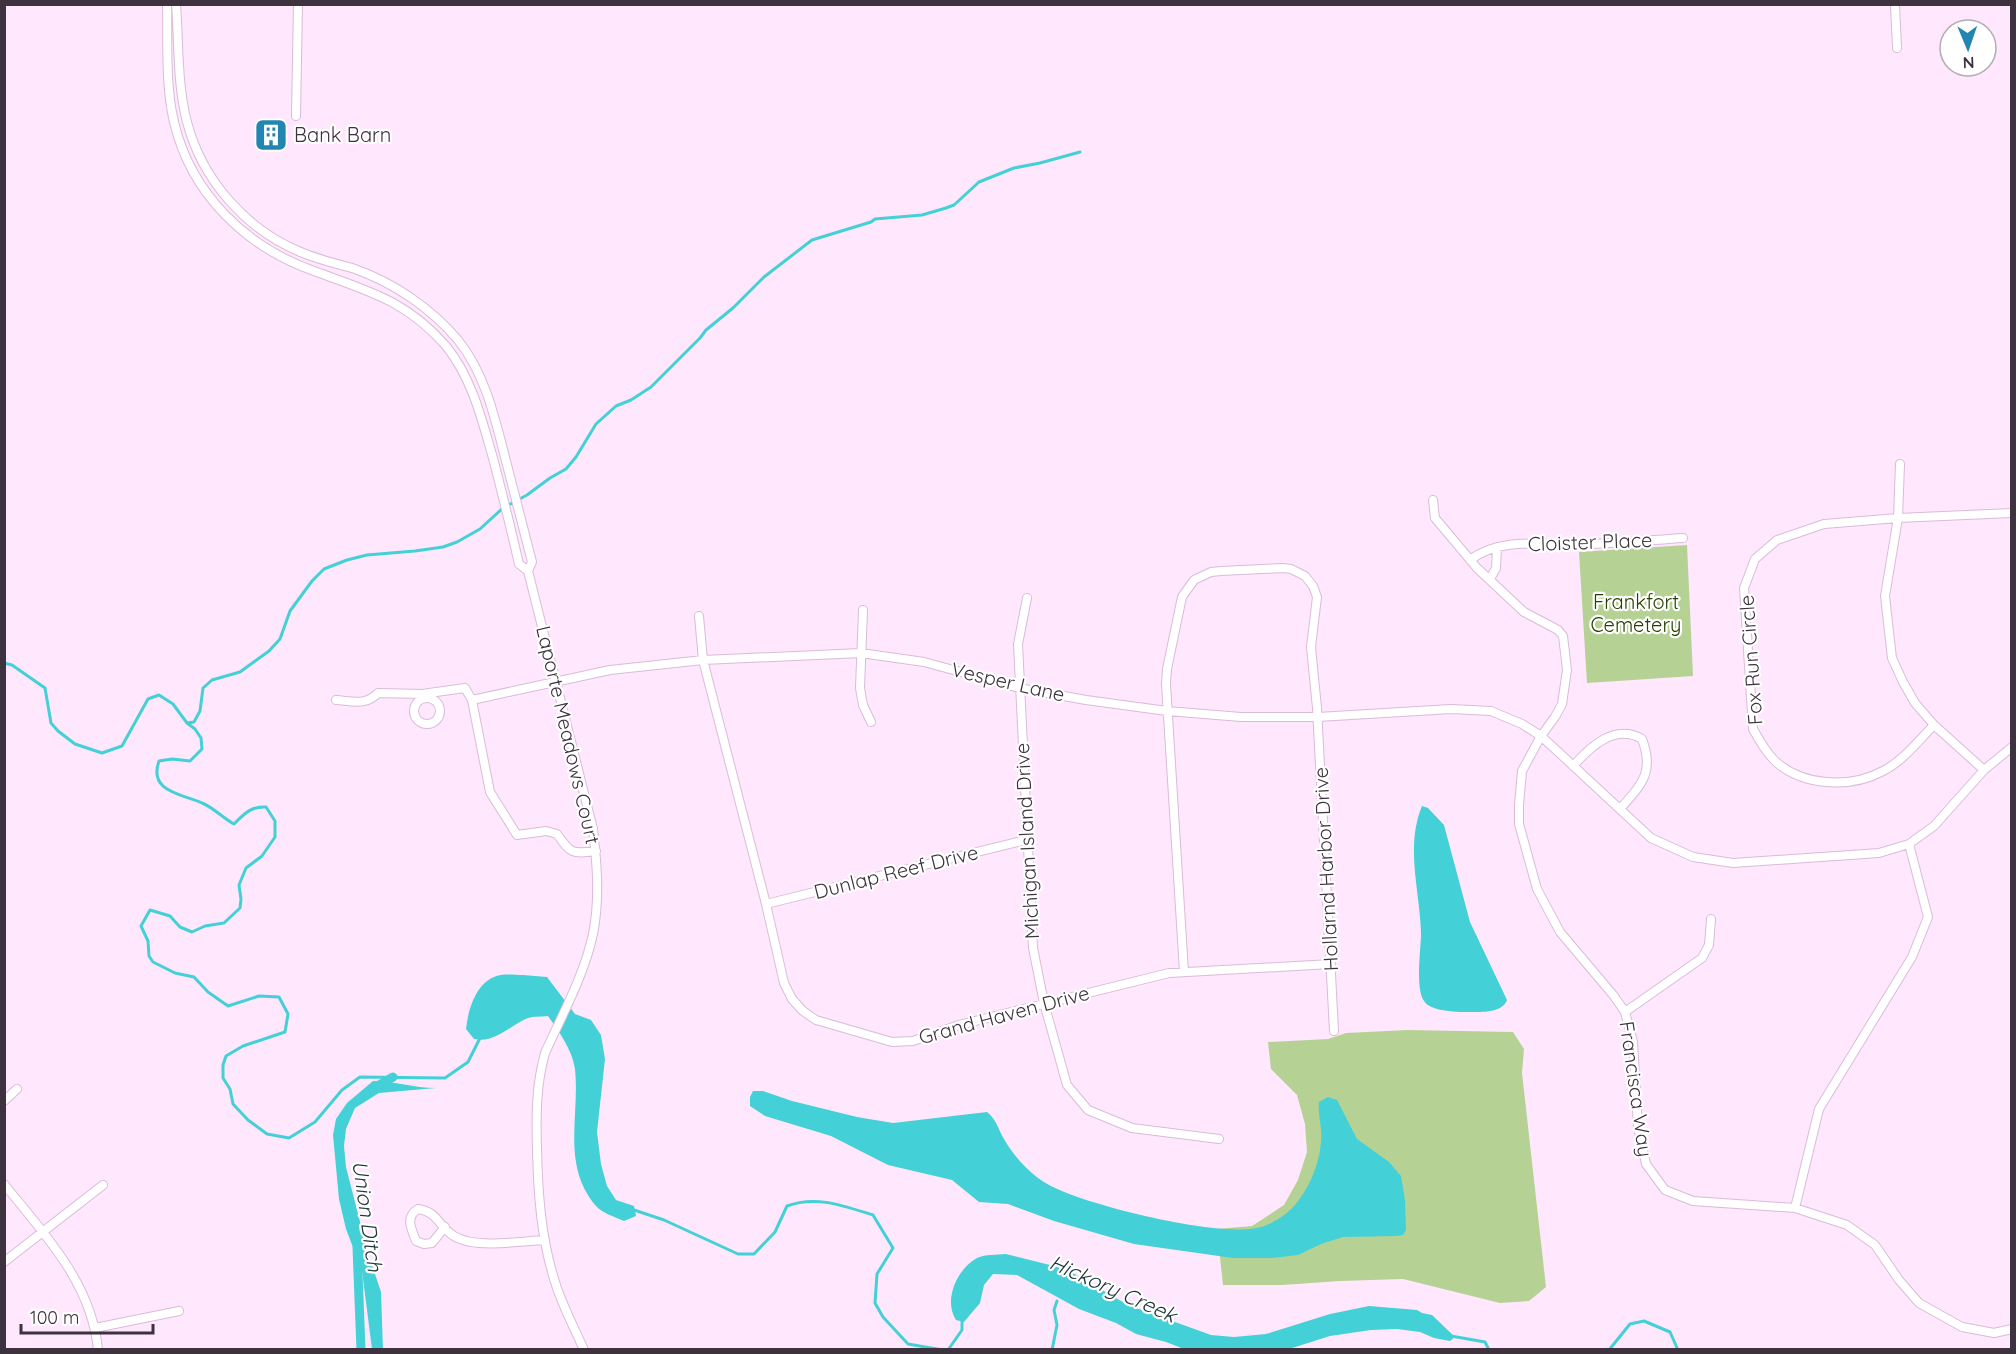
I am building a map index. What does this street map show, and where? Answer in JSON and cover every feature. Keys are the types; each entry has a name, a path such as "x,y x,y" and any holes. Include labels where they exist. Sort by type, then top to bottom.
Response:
{"street":[{"name":"Laporte Meadows Court","path":"166,4 169,91 174,123 189,164 198,180 216,205 253,241 276,256 298,266 384,296 402,307 446,347 463,372 476,400 519,564 528,570"},
{"name":"Laporte Meadows Court","path":"176,4 187,122 212,178 232,204 253,224 277,240 303,253 379,279 410,296 441,322 459,341 477,369 494,414 532,562 528,570 593,829 596,851 598,879 592,934 576,983 545,1053 536,1104 538,1195 545,1240 555,1284 584,1350"},
{"path":"296,116 298,4"},
{"path":"1895,4 1897,48"},
{"path":"1900,464 1898,518 1885,596 1892,658 1915,703 1984,771"},
{"path":"1433,500 1435,518 1470,560 1490,579 1496,568 1497,548"},
{"name":"Fox Run Circle","path":"1935,725 1899,761 1882,772 1865,778 1846,782 1819,781 1791,772 1774,760 1761,744 1754,729 1744,588 1755,559 1777,540 1824,524 2012,513"},
{"name":"Cloister Place","path":"1470,560 1484,550 1541,543 1590,544 1683,538"},
{"name":"Hollarnd Harbor Drive","path":"1167,711 1167,669 1178,612 1182,597 1194,580 1211,572 1283,568 1292,569 1305,576 1313,586 1317,597 1311,646 1318,717 1334,1031"},
{"name":"Francisca Way","path":"1490,579 1524,612 1558,630 1563,636 1567,670 1566,688 1562,704 1540,736 1522,771 1519,824 1527,860 1537,889 1560,932 1625,1012 1633,1042 1638,1127 1646,1164 1665,1190 1693,1201 1795,1208 1846,1225 1875,1245 1899,1280 1919,1303 1962,1328 1994,1333 2012,1329"},
{"name":"Michigan Island Drive","path":"1027,598 1018,644 1033,948 1044,1003 1067,1085 1088,1110 1132,1128 1219,1139"},
{"path":"863,610 860,688 863,705 871,722"},
{"name":"Grand Haven Drive","path":"699,616 703,660 784,983 792,999 816,1020 892,1042 914,1041 959,1025 1149,977 1184,972 1331,964"},
{"name":"Vesper Lane","path":"472,700 610,670 703,660 861,653 924,662 1019,688 1167,711 1241,717 1318,717 1450,709 1491,711 1522,724 1540,736 1652,838 1693,857 1733,863 1879,853 1909,844 1934,826 1984,771 2012,747"},
{"path":"336,700 366,702 372,700 378,693 422,696 465,688 472,700 490,792 517,835 546,831 557,834 567,849 576,854 596,851"},
{"path":"1167,711 1184,972"},
{"path":"1573,766 1587,750 1610,735 1635,734 1642,739 1647,766 1643,782 1620,809"},
{"name":"Dunlap Reef Drive","path":"766,904 1026,840"},
{"path":"1795,1208 1819,1108 1912,957 1928,917 1909,844"},
{"path":"1625,1012 1701,958 1709,945 1711,919"},
{"path":"4,1101 17,1089"},
{"path":"4,1184 76,1278 89,1308 98,1350"},
{"path":"4,1262 103,1185"},
{"path":"445,1227 432,1243 424,1244 416,1241 409,1219 411,1213 418,1209 429,1210 445,1227 452,1235 469,1242 545,1240"},
{"path":"95,1328 180,1311"}],"green space":[{"name":"Frankfort Cemetery","path":"1687,545 1693,676 1587,683 1579,552"},
{"path":"1408,1030 1513,1032 1524,1049 1522,1073 1546,1287 1529,1301 1500,1303 1403,1279 1282,1285 1223,1285 1217,1229 1252,1226 1284,1205 1298,1180 1307,1152 1305,1124 1297,1095 1271,1069 1268,1042 1328,1039 1346,1033"}],"water":[{"path":"1422,806 1428,808 1444,825 1470,922 1507,1000 1498,1009 1480,1012 1440,1010 1428,1005 1421,995 1419,978 1421,933 1414,853 1417,822"},
{"path":"497,976 547,977 575,1014 591,1020 601,1035 605,1059 597,1132 601,1164 607,1186 616,1200 634,1206 636,1216 624,1221 605,1213 596,1206 585,1190 575,1157 575,1069 564,1041 548,1016 528,1018 489,1039 474,1039 466,1029 477,992 487,981"},
{"path":"373,1081 436,1088 379,1093 355,1108 346,1129 344,1146 346,1167 368,1253 381,1292 383,1350 372,1349 362,1271 346,1229 339,1199 333,1135 336,1119 347,1103"},
{"path":"753,1091 763,1091 792,1101 857,1117 893,1123 987,1112 1021,1163 1038,1178 1061,1191 1117,1209 1184,1224 1242,1229 1266,1226 1284,1215 1301,1197 1315,1169 1320,1149 1319,1102 1328,1097 1337,1100 1357,1139 1389,1162 1401,1176 1406,1230 1403,1235 1396,1236 1343,1237 1298,1255 1272,1258 1233,1258 1134,1244 1054,1221 1008,1204 979,1202 952,1180 888,1165 831,1136 765,1116 750,1106"},
{"path":"1006,1254 1066,1269 1128,1305 1211,1335 1234,1337 1266,1334 1330,1314 1369,1306 1417,1310 1432,1315 1455,1337 1450,1341 1420,1332 1397,1329 1371,1330 1330,1336 1289,1349 1184,1349 1136,1334 1116,1323 1079,1309 1017,1275 993,1274 984,1285 980,1303 964,1322 956,1320 952,1312 952,1294 963,1270 977,1258"}],"waterway":[{"path":"187,723 194,722 200,711 203,688 212,680 240,672 269,651 280,639 290,611 324,569 367,555 443,547 480,529 503,508 566,469 596,424 616,406 631,400 651,387 706,330 733,308 764,277 812,240 875,219 922,215 946,208 954,205 979,182 1014,168 1080,152"},
{"name":"Hickory Creek","path":"4,663 12,665 45,688 51,723 58,731 75,744 102,753 122,746 148,699 159,695 173,704 187,723 195,729 201,738 202,749 190,761 172,759 159,761 157,771 162,786 206,805 234,824 248,811 261,807 266,807 275,821 275,837 262,856 246,868 239,885 240,908 224,923 205,926 192,932 180,927 170,916 150,910 141,926 148,941 149,956 153,962 175,973 194,977 208,992 228,1006 259,996 279,997 288,1014 285,1032 243,1046 226,1056 223,1065 223,1078 230,1089 233,1104 248,1120 267,1134 289,1138 315,1122 342,1090 360,1077 445,1078 468,1062 480,1038"},
{"name":"Union Ditch","path":"376,1087 393,1077"},
{"name":"Hickory Creek","path":"631,1209 664,1220 738,1254 754,1254 775,1232 787,1206 809,1202 830,1203 873,1215 893,1248 877,1274 875,1303 883,1317 908,1344 943,1350"},
{"name":"Union Ditch","path":"357,1247 361,1350"},
{"path":"1052,1350 1057,1325 1054,1310 1057,1301"},
{"name":"Hickory Creek","path":"948,1350 962,1330 962,1319"},
{"name":"Hickory Creek","path":"1609,1350 1630,1324 1644,1321 1670,1332 1678,1350"},
{"name":"Hickory Creek","path":"1451,1336 1485,1342 1489,1350"}],"place":[{"name":"Bank Barn","path":"271,135"}]}
